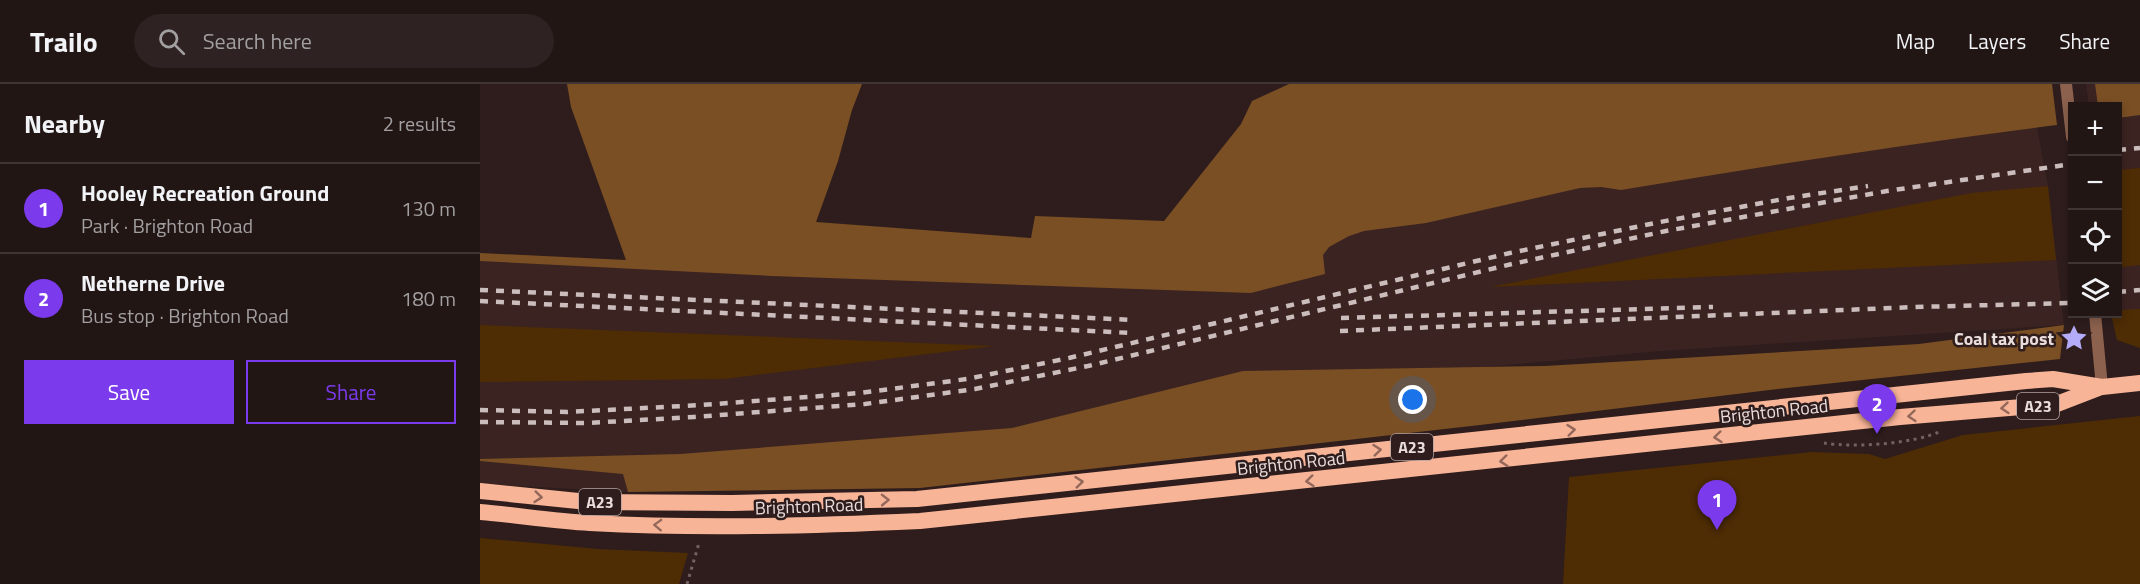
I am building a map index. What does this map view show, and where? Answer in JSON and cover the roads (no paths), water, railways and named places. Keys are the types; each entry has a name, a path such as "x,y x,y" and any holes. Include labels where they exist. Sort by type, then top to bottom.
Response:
{"highway":[{"name":"Brighton Road","path":"480,491 588,502 732,503 917,499 2026,381 2053,379 2102,387"},
{"name":"Brighton Road","path":"480,512 588,523 698,527 784,527 920,521 1900,417 2057,404 2102,387 2140,383"}],"street":[{"path":"2066,84 2068,104"},
{"path":"2096,318 2102,387"}],"railway":[{"path":"2122,150 2140,148"},
{"path":"480,422 588,423 694,417 865,404 975,389 1088,366 1512,264 1666,231 1887,191 2068,165"},
{"path":"480,410 567,412 702,405 860,393 967,379 1069,358 1510,253 1660,222 1868,186"},
{"path":"480,290 1135,320"},
{"path":"2122,292 2140,290"},
{"path":"480,301 1132,333"},
{"path":"1340,331 1915,307 2068,303"},
{"path":"1341,318 1713,307"}],"place":[{"name":"Coal tax post","path":"2074,338"},
{"name":"Netherne Drive","path":"1877,434"},
{"name":"Hooley Recreation Ground","path":"1717,530"}]}
